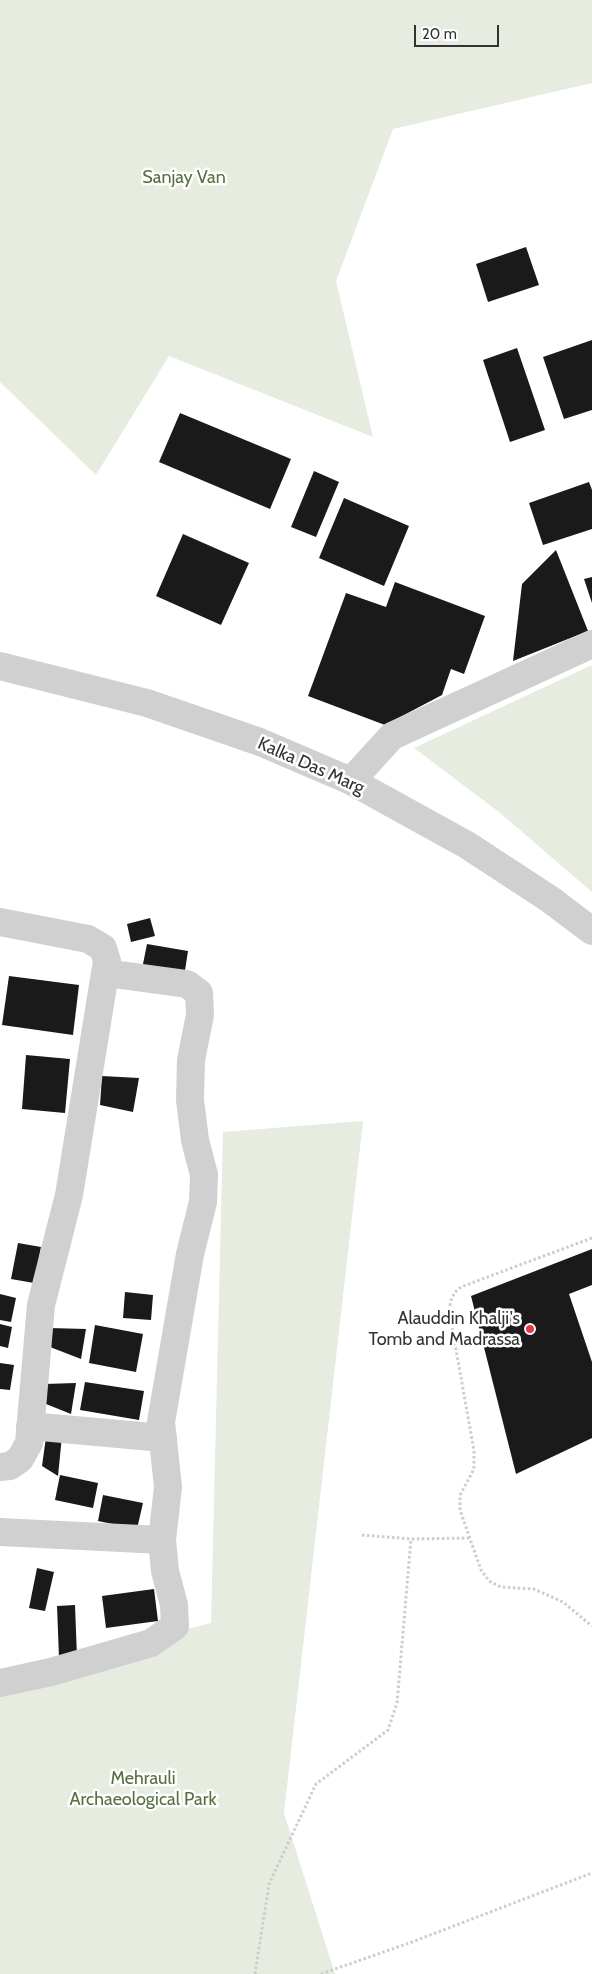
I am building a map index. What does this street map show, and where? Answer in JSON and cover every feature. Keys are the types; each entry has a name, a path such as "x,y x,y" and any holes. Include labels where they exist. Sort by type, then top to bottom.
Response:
{"street":[{"path":"351,781 392,736 592,644"},
{"name":"Kalka Das Marg","path":"0,666 147,703 260,742 351,781 467,845 552,900 592,931"},
{"path":"0,922 88,939 103,948 107,961 69,1195 56,1253 41,1305 29,1443 20,1459 10,1466 0,1467"},
{"path":"0,1683 51,1672 150,1643 174,1626 174,1605 165,1571 162,1540 168,1487 161,1422 190,1254 203,1202 204,1175 195,1140 190,1100 191,1060 200,1014 199,993 187,984 106,973"},
{"path":"30,1426 164,1438"},
{"path":"0,1532 162,1540"}],"path":[{"path":"592,1238 461,1287 455,1292 449,1310 474,1451 474,1469 460,1495 460,1510 481,1570 489,1581 501,1587 534,1588 563,1602 592,1626"},
{"path":"362,1535 411,1539 470,1538"},
{"path":"255,1974 269,1884 316,1784 388,1730 397,1703 411,1539"},
{"path":"321,1974 592,1873"}],"green space":[{"name":"Sanjay Van","path":"0,0 592,0 592,83 393,129 336,281 373,437 169,356 96,475 0,382"},
{"path":"592,665 592,892 499,812 414,748"},
{"name":"Mehrauli Archaeological Park","path":"363,1121 284,1813 335,1974 0,1974 0,1678 211,1623 223,1132"}],"building":[{"path":"526,247 539,285 488,302 476,264"},
{"path":"592,340 592,410 564,419 543,357"},
{"path":"517,348 545,430 510,442 483,360"},
{"path":"180,413 291,459 270,509 159,462"},
{"path":"314,471 339,482 316,537 291,527"},
{"path":"589,482 592,490 592,529 543,545 529,503"},
{"path":"344,498 409,526 384,586 319,558"},
{"path":"183,534 249,563 221,625 156,596"},
{"path":"556,550 588,631 513,661 522,584"},
{"path":"592,577 592,603 584,579"},
{"path":"395,582 485,616 464,674 451,669 442,695 385,725 308,696 346,593 386,607"},
{"path":"150,918 155,936 131,942 127,924"},
{"path":"147,944 188,951 184,977 142,969"},
{"path":"9,976 79,985 73,1035 2,1025"},
{"path":"26,1055 70,1059 65,1113 22,1109"},
{"path":"102,1076 139,1078 133,1112 100,1105"},
{"path":"18,1243 41,1247 34,1283 11,1279"},
{"name":"Alauddin Khalji's Tomb and Madrassa","path":"592,1249 592,1285 569,1294 592,1362 592,1438 516,1474 471,1296"},
{"path":"125,1292 153,1295 151,1320 123,1318"},
{"path":"0,1294 16,1298 11,1322 0,1320"},
{"path":"0,1324 12,1327 8,1348 0,1346"},
{"path":"95,1325 143,1334 136,1372 89,1363"},
{"path":"49,1328 86,1329 81,1359 50,1347"},
{"path":"0,1363 14,1365 10,1390 0,1389"},
{"path":"85,1382 144,1391 139,1420 80,1410"},
{"path":"76,1383 71,1414 41,1402 44,1384"},
{"path":"62,1436 58,1476 42,1466 46,1437"},
{"path":"60,1475 98,1483 93,1508 55,1500"},
{"path":"103,1495 143,1503 137,1529 98,1521"},
{"path":"37,1568 54,1572 45,1611 29,1608"},
{"path":"154,1589 158,1621 106,1628 102,1596"},
{"path":"75,1605 77,1657 59,1658 57,1606"}],"place":[{"name":"Alauddin Khalji's Tomb and Madrassa","path":"530,1329"}]}
